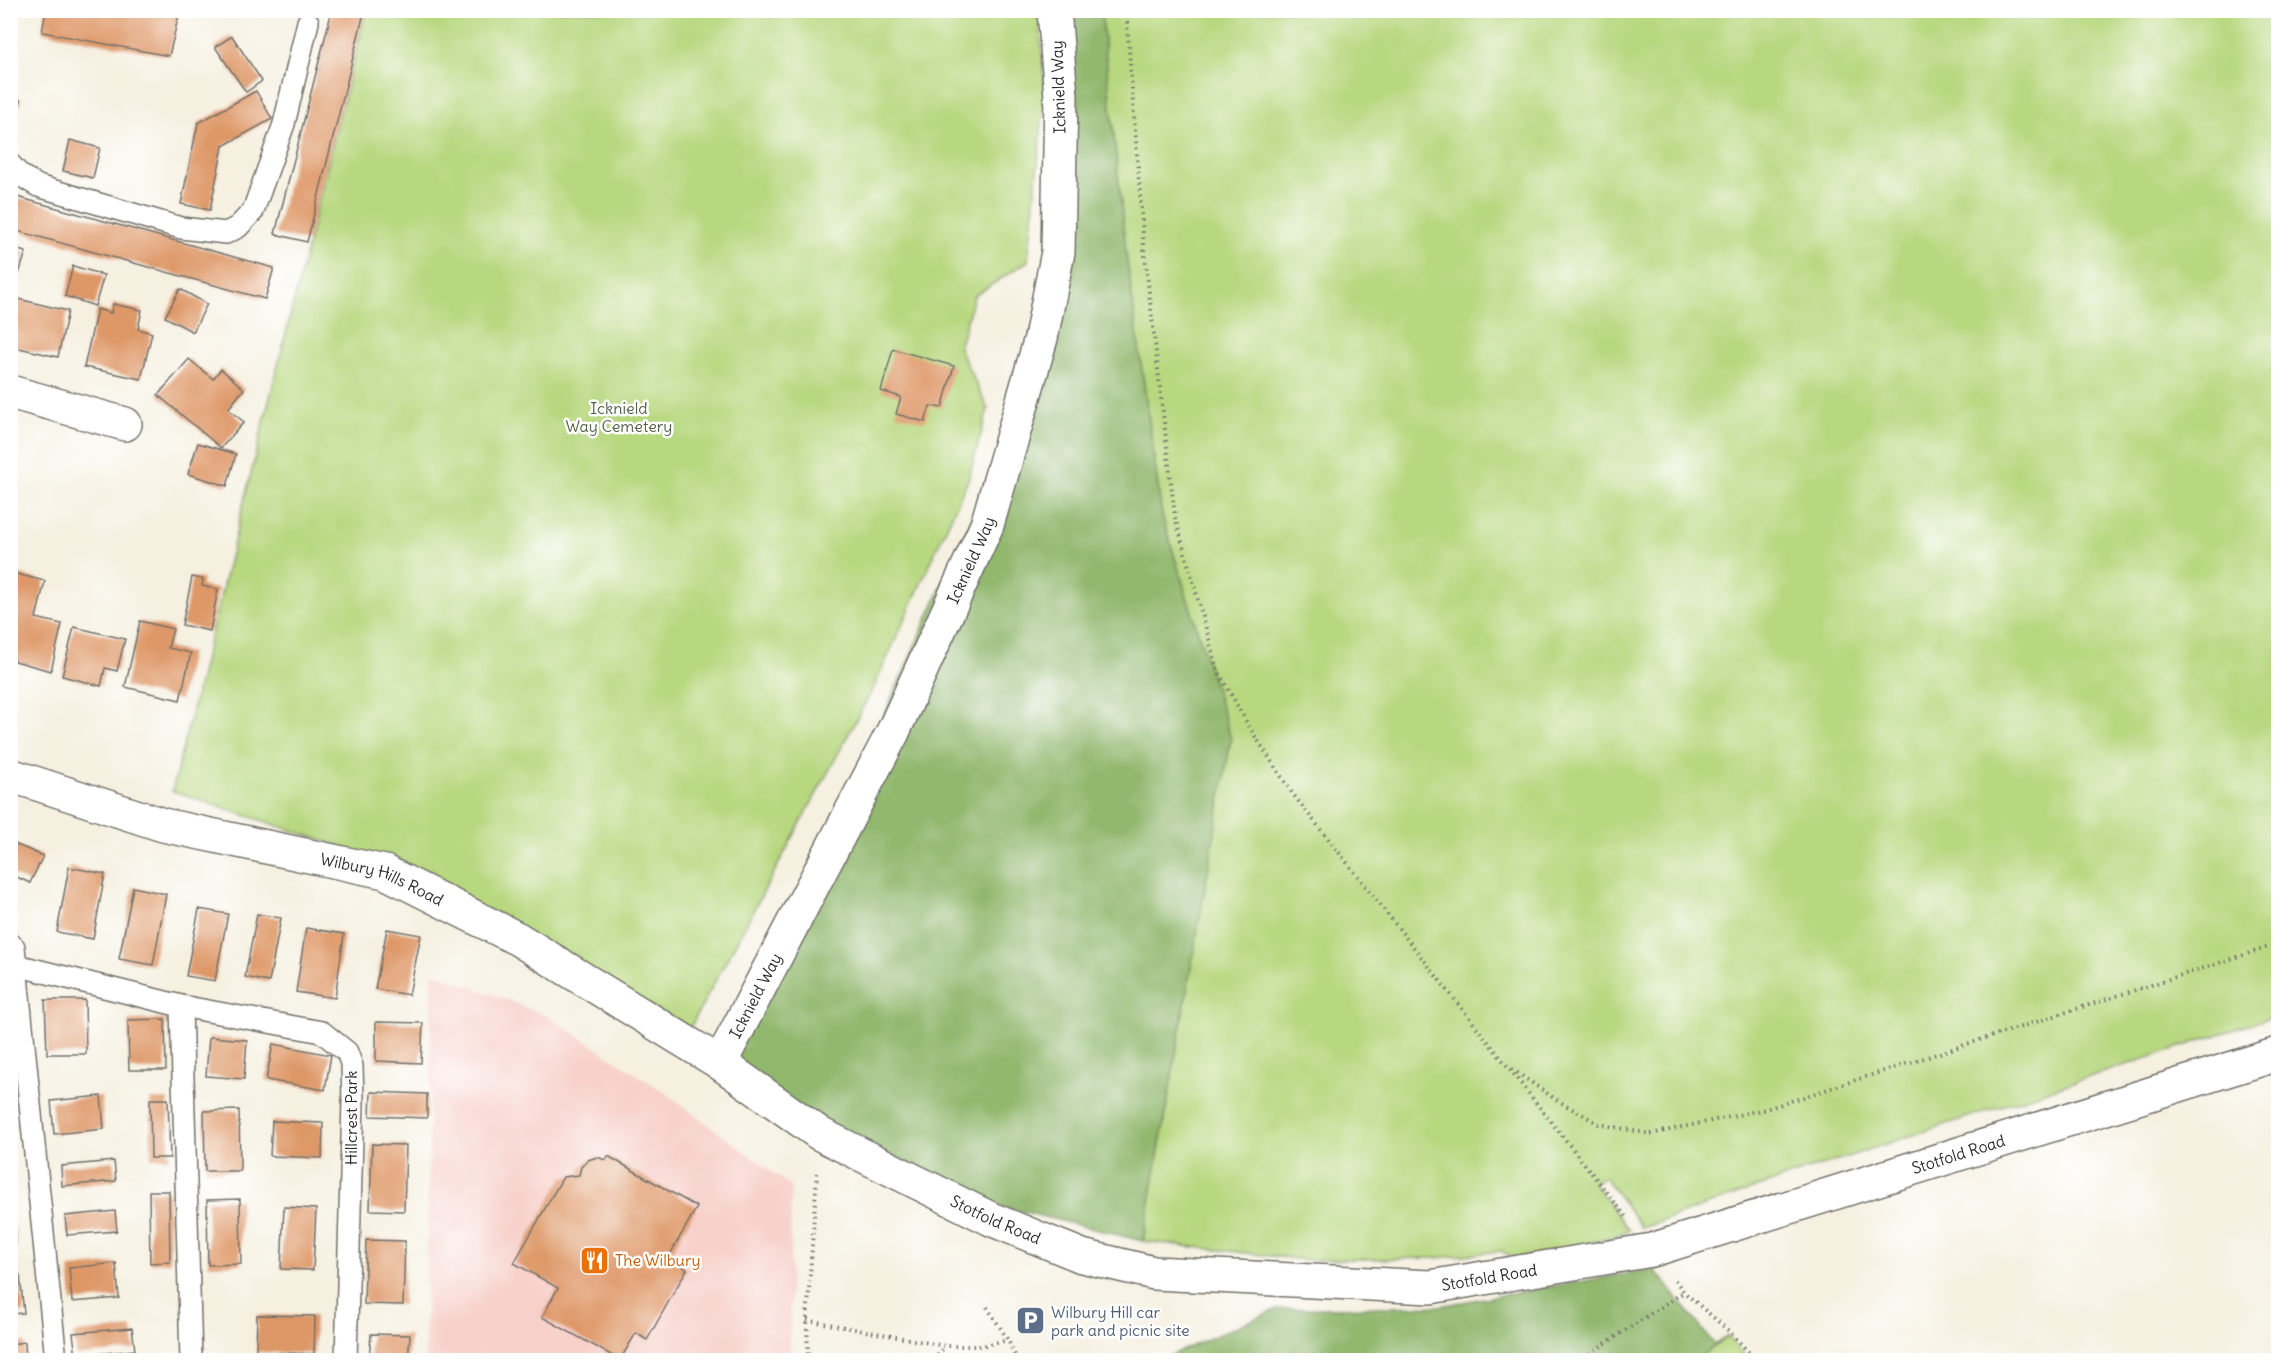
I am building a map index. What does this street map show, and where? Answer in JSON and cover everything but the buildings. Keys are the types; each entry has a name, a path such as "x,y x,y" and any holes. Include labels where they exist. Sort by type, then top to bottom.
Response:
{"street":[{"name":"Icknield Way","path":"720,1063 893,732 987,525 1041,338 1058,252 1061,96 1054,10"},
{"path":"10,392 125,424"},
{"name":"Wilbury Hills Road","path":"10,775 163,825 385,872 518,939 720,1063"},
{"name":"Stotfold Road","path":"720,1063 820,1134 1001,1223 1082,1256 1154,1273 1431,1287 1652,1250 2278,1054"}],"lane":[{"path":"10,164 20,175 38,186 181,228 226,233 238,227 253,211 284,124 308,22"},
{"path":"10,944 14,947 16,965 56,1360"},
{"name":"Hillcrest Park","path":"16,965 181,1006 322,1032 347,1052 352,1066 353,1100 346,1360"},
{"path":"181,1006 191,1360"}],"path":[{"path":"1126,10 1144,248 1175,517 1218,670 1251,730 1292,794 1652,1250"},
{"path":"1508,1067 1555,1099 1599,1124 1651,1134 1766,1109 2278,944"},
{"path":"808,1360 807,1320 820,1134"},
{"path":"1580,1360 1684,1292 1729,1331 1756,1360"},
{"path":"987,1306 1008,1340 1017,1360"},
{"path":"807,1320 945,1346 981,1346 1008,1340"},
{"path":"934,1360 945,1346"}],"shaded area":[{"path":"432,972 546,1015 661,1090 791,1186 790,1360 425,1360"}],"green space":[{"name":"Icknield Way Cemetery","path":"366,11 1039,11 1045,93 1028,261 974,296 959,348 988,409 968,480 874,687 690,1028 385,861 172,791"},
{"path":"1066,11 1101,11 1126,253 1162,516 1231,739 1143,1241 996,1205 823,1124 731,1056 1052,340"},
{"path":"1101,11 2278,11 2278,1015 1807,1170 1642,1228 1605,1177 1593,1182 1629,1230 1607,1239 1514,1259 1502,1251 1436,1258 1306,1260 1143,1241 1231,739 1162,516 1126,253"},
{"path":"1654,1269 1714,1344 1727,1336 1696,1360 1160,1360 1277,1309 1439,1306"},
{"path":"1727,1336 1749,1360 1696,1360"}],"place":[{"name":"The Wilbury","path":"594,1260"},
{"name":"Wilbury Hill car park and picnic site","path":"1030,1321"}]}
